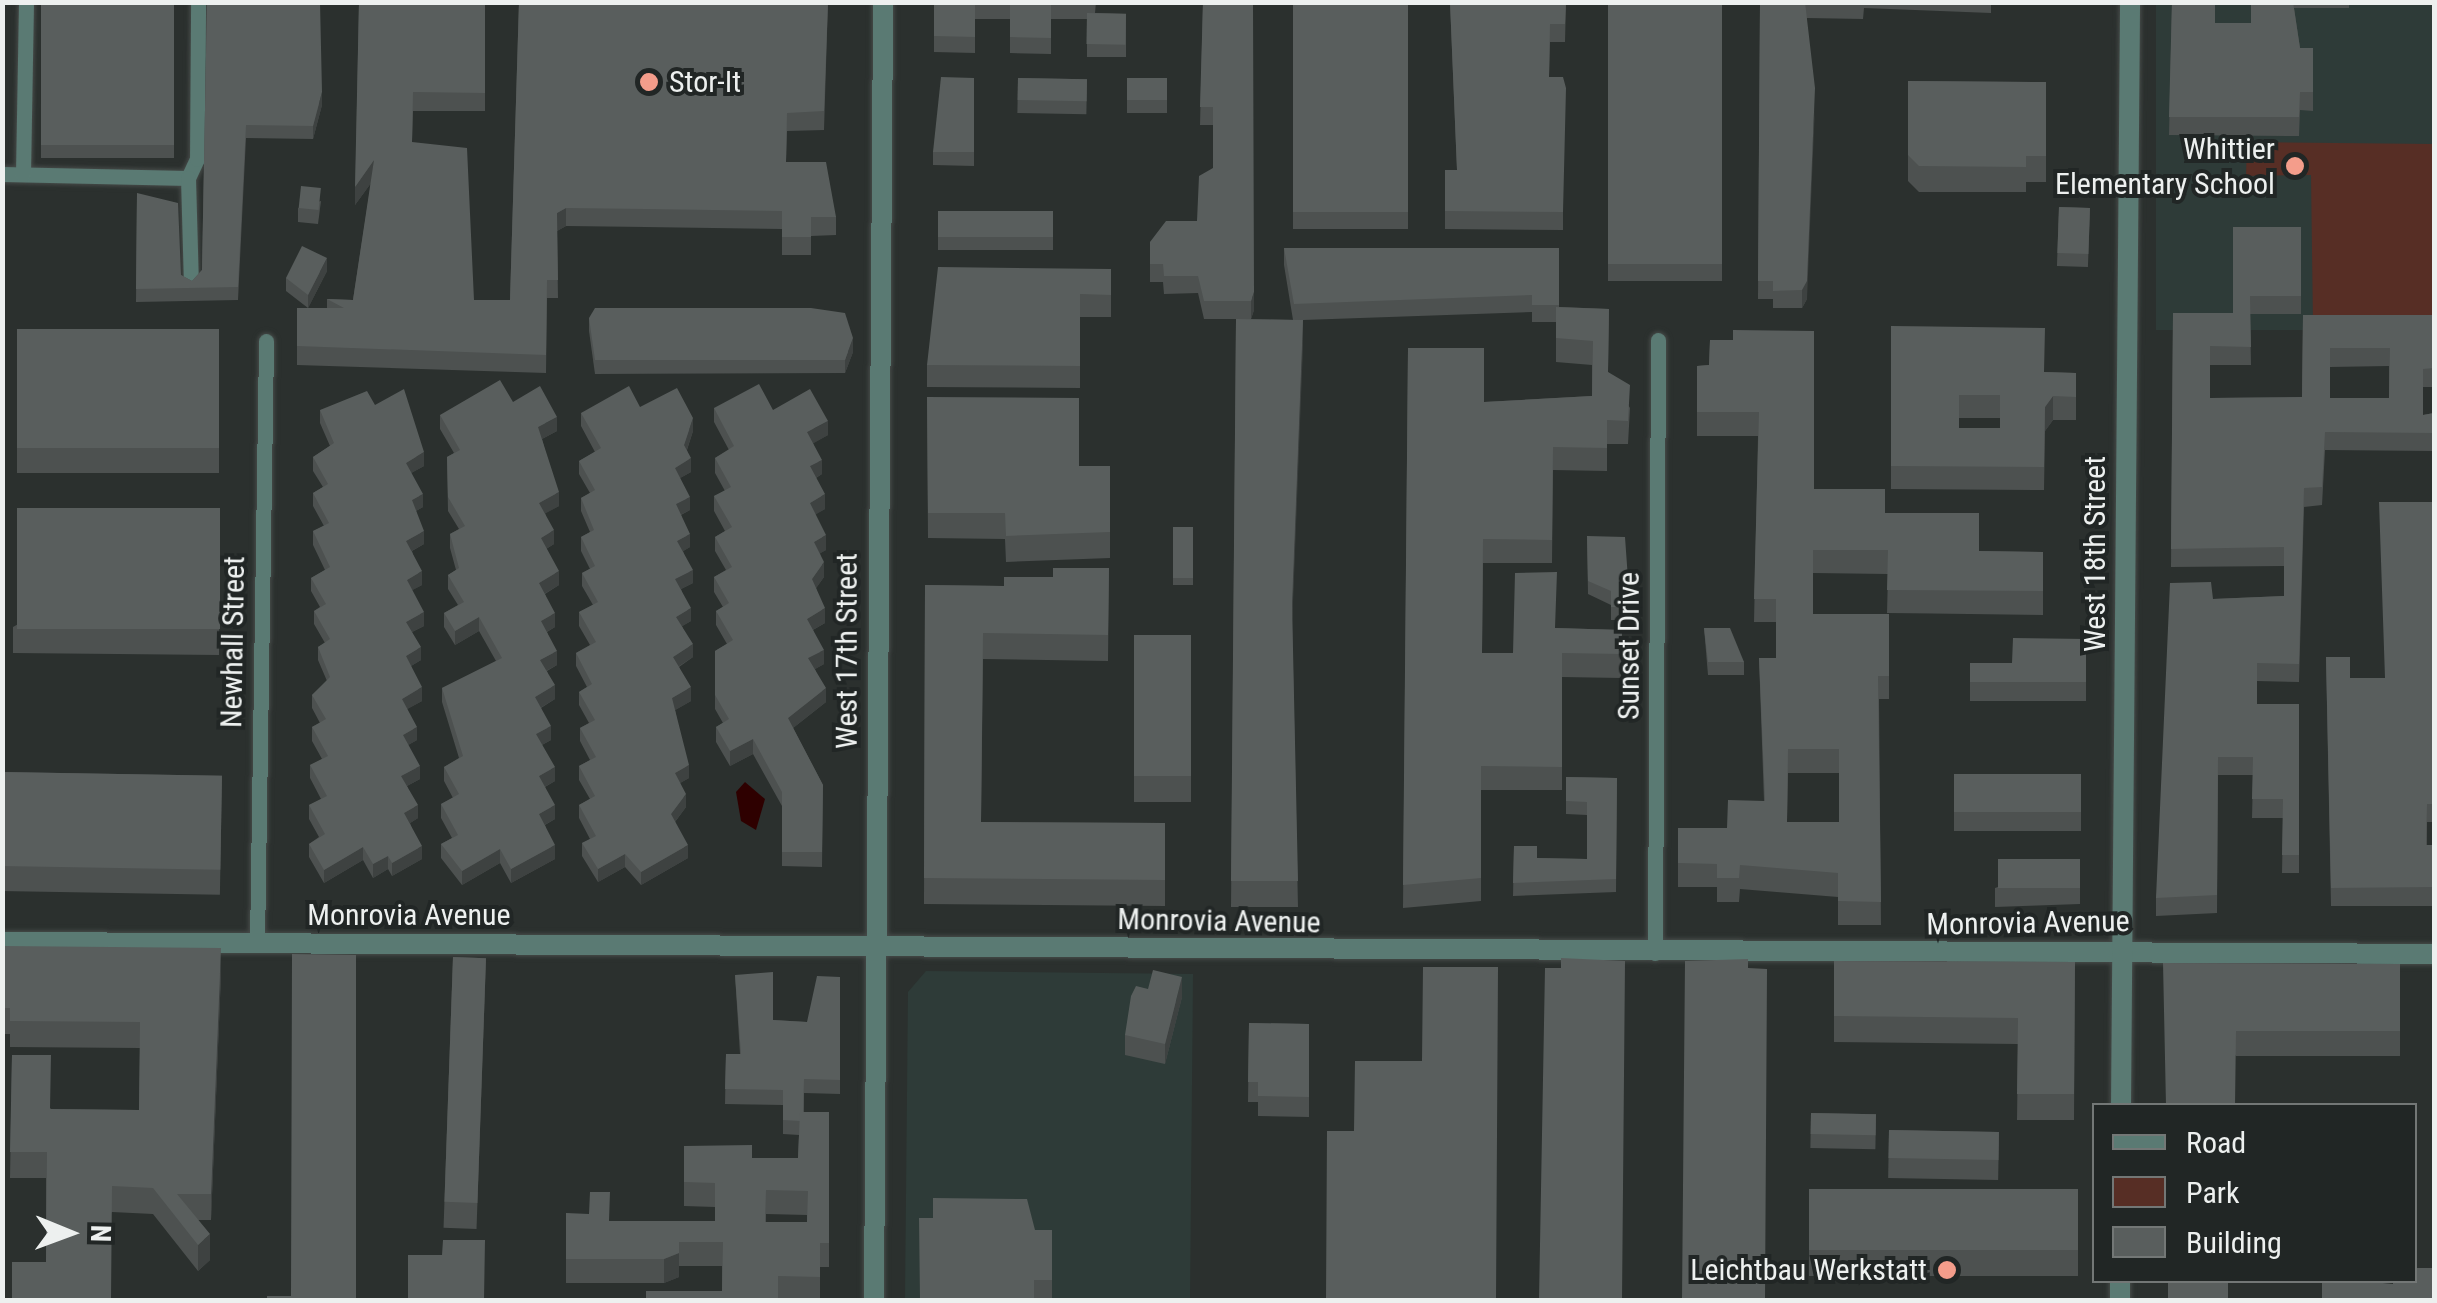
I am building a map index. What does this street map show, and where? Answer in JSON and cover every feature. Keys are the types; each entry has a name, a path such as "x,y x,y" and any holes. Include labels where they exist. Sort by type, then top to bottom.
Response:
{"street":[{"path":"23,174 26,2"},
{"path":"191,283 188,178 197,158 198,2"},
{"name":"West 17th Street","path":"874,1300 884,2"},
{"name":"West 18th Street","path":"2122,1103 2130,2"},
{"path":"2,174 188,178"},
{"name":"Sunset Drive","path":"1655,953 1658,340"},
{"name":"Newhall Street","path":"257,944 266,341"},
{"name":"Monrovia Avenue","path":"2,942 2434,954"}],"shaded area":[{"name":"Whittier Elementary School","path":"2156,3 2434,3 2434,330 2156,330"},
{"path":"745,782 765,799 756,830 741,821 736,792"},
{"path":"926,971 1193,974 1190,1300 905,1300 908,992"}],"green space":[{"path":"2247,142 2434,144 2434,327 2313,326 2311,175 2246,176"}],"building":[{"path":"41,2 174,2 174,145 41,145"},
{"path":"207,2 320,2 322,92 313,126 246,125 238,287 136,289 137,193 178,203 181,275 192,281 202,270"},
{"path":"359,2 485,2 485,93 413,92 412,142 467,148 474,300 510,300 519,2 828,2 824,111 787,113 786,162 826,162 836,217 811,217 811,237 782,237 782,211 566,208 557,213 558,280 547,280 546,355 297,346 297,308 344,308 327,299 353,300 374,160 355,187"},
{"path":"934,2 1095,3 1051,3 1051,38 1010,37 1010,3 975,3 975,37 934,36"},
{"path":"1203,2 1253,2 1251,301 1204,301 1198,276 1164,276 1163,264 1150,264 1150,242 1166,221 1197,221 1199,176 1213,168 1213,107 1200,107"},
{"path":"1293,2 1408,2 1408,212 1293,212"},
{"path":"1450,2 1566,2 1565,24 1550,24 1549,77 1563,77 1566,88 1563,212 1445,211 1445,170 1457,170"},
{"path":"1608,2 1722,2 1722,264 1608,264"},
{"path":"1760,2 1805,2 1815,88 1807,281 1802,290 1773,291 1773,281 1758,281"},
{"path":"2172,2 2215,2 2215,23 2251,23 2251,2 2293,2 2300,48 2313,48 2313,92 2300,92 2299,117 2169,117"},
{"path":"1087,13 1126,14 1125,45 1086,44"},
{"path":"941,77 974,78 974,152 933,152"},
{"path":"1018,78 1087,79 1087,101 1018,100"},
{"path":"1127,78 1167,78 1167,100 1127,100"},
{"path":"1908,81 2046,82 2046,156 2026,156 2026,167 1919,166 1908,155"},
{"path":"301,186 321,188 319,210 299,208"},
{"path":"2059,207 2090,208 2088,254 2057,253"},
{"path":"938,211 1053,211 1053,237 938,237"},
{"path":"2233,227 2301,227 2301,296 2250,296 2251,347 2210,346 2210,398 2302,397 2303,315 2434,315 2434,368 2423,369 2423,415 2434,413 2434,433 2325,432 2322,487 2304,488 2299,664 2257,663 2257,704 2299,704 2299,855 2282,855 2283,799 2252,799 2253,757 2218,757 2217,895 2156,898 2170,583 2211,582 2213,599 2284,596 2284,547 2171,549 2173,313 2233,313","holes":["2330,348 2390,348 2389,398 2330,398"]},
{"path":"302,246 327,258 308,295 286,278"},
{"path":"1284,248 1559,248 1559,305 1532,305 1532,295 1294,304"},
{"path":"938,267 1111,269 1111,295 1080,294 1080,366 927,365"},
{"path":"1556,307 1609,309 1608,372 1630,385 1628,421 1607,420 1607,448 1553,447 1552,540 1483,539 1482,653 1513,653 1515,573 1557,572 1555,628 1622,630 1621,654 1562,653 1562,767 1481,766 1481,878 1403,885 1408,348 1484,348 1484,402 1592,396 1593,341 1556,338"},
{"path":"595,308 811,308 845,313 853,338 845,360 595,360 589,318"},
{"path":"1236,319 1303,320 1292,603 1298,881 1231,881"},
{"path":"1891,326 2045,328 2044,372 2076,373 2076,397 2053,396 2045,407 2044,467 1891,466","holes":["1959,395 2000,395 2000,428 1959,428"]},
{"path":"17,329 219,329 219,448 17,448"},
{"path":"1733,330 1814,331 1814,489 1885,489 1885,513 1979,513 1979,551 2043,552 2043,591 1887,590 1888,550 1813,550 1813,614 1889,614 1889,676 1878,676 1881,902 1838,901 1838,873 1740,865 1739,878 1717,878 1717,864 1678,863 1678,828 1727,828 1728,800 1765,801 1759,658 1776,658 1776,599 1754,599 1759,412 1697,412 1697,366 1709,365 1710,340 1733,340","holes":["1788,749 1839,749 1839,822 1787,822"]},
{"path":"500,380 513,402 540,386 557,417 538,427 559,492 539,503 554,530 541,538 559,571 539,583 555,613 541,621 557,651 540,660 555,685 535,697 551,726 536,734 555,767 539,776 555,805 539,814 555,845 511,869 500,849 462,871 441,844 458,835 441,804 459,794 444,767 463,756 442,688 502,658 479,617 455,631 444,613 464,602 448,575 459,568 450,534 465,526 448,497 447,457 460,450 440,415"},
{"path":"759,384 773,410 810,389 828,421 807,432 822,460 810,466 825,494 810,503 826,535 814,542 824,562 812,579 825,608 807,619 824,650 808,658 826,688 788,718 823,785 822,852 782,852 782,792 753,739 730,751 716,727 729,719 715,695 715,651 733,640 716,611 729,603 714,577 732,567 715,537 732,527 714,496 731,487 715,458 734,446 714,408"},
{"path":"629,386 640,407 677,388 693,418 684,445 691,458 675,468 690,497 676,504 690,534 677,541 693,570 675,579 691,608 676,617 693,644 673,657 691,687 672,698 689,765 675,773 686,794 671,814 688,845 641,872 625,854 598,869 582,843 596,836 579,805 595,796 579,766 596,757 580,728 595,720 579,692 592,684 576,653 596,642 579,612 598,602 582,573 595,566 581,537 594,530 581,498 595,490 579,461 601,448 581,413"},
{"path":"404,389 424,452 406,463 423,494 412,500 424,531 406,541 422,571 407,580 424,612 406,622 421,647 406,656 422,687 402,699 417,727 403,735 420,766 401,776 418,805 404,813 422,846 392,863 388,856 373,864 363,847 324,870 309,844 325,834 309,805 327,796 310,765 328,756 312,727 326,719 312,695 330,677 318,647 330,639 314,611 326,604 311,578 330,567 313,531 329,523 313,493 328,484 313,457 334,443 320,410 367,391 375,405"},
{"path":"927,397 1079,398 1079,466 1110,466 1110,532 1006,536 1005,513 928,513"},
{"path":"2379,502 2434,502 2434,804 2427,804 2426,845 2434,845 2434,887 2331,888 2326,657 2350,657 2350,678 2385,678"},
{"path":"17,508 220,508 220,629 17,629"},
{"path":"1173,527 1193,527 1193,578 1173,578"},
{"path":"1587,536 1625,537 1630,607 1611,607 1611,591 1588,581"},
{"path":"1053,568 1109,568 1108,635 983,633 981,822 1165,823 1165,880 924,878 925,585 1004,586 1004,577 1053,577"},
{"path":"1704,628 1730,628 1744,662 1708,662"},
{"path":"1134,635 1191,635 1191,776 1134,776"},
{"path":"2013,638 2086,639 2086,682 1970,682 1970,663 2012,663"},
{"path":"2,772 222,776 220,870 2,866"},
{"path":"1954,774 2081,774 2081,812 1954,812"},
{"path":"1566,777 1617,778 1616,879 1513,883 1514,846 1537,846 1537,858 1587,859 1587,802 1566,801"},
{"path":"1998,859 2080,859 2080,888 1998,888"},
{"path":"2,946 221,948 211,1194 177,1194 210,1234 198,1245 153,1188 112,1186 111,1300 12,1300 12,1262 46,1262 47,1152 10,1152 12,1055 51,1055 50,1109 139,1110 140,1022 10,1021 10,1008 2,1008"},
{"path":"292,954 356,955 356,1300 267,1300 267,1296 291,1296"},
{"path":"453,957 486,958 477,1203 444,1202"},
{"path":"1561,958 1625,961 1622,1300 1539,1300 1545,968 1561,968"},
{"path":"1748,959 1748,968 1767,969 1765,1300 1682,1300 1685,961"},
{"path":"1834,961 2075,962 2074,1094 2017,1094 2018,1018 1834,1016"},
{"path":"2163,963 2400,964 2400,1031 2236,1031 2235,1103 2166,1103"},
{"path":"1423,967 1498,967 1496,1300 1326,1300 1327,1131 1354,1131 1355,1061 1422,1061"},
{"path":"1153,970 1182,977 1165,1044 1125,1035 1131,996 1136,986 1148,989"},
{"path":"773,972 773,1020 807,1022 817,976 840,977 840,1080 804,1079 800,1121 783,1120 783,1090 725,1089 726,1054 741,1054 735,975"},
{"path":"1249,1023 1309,1024 1309,1097 1258,1096 1258,1082 1248,1082"},
{"path":"800,1112 829,1112 829,1243 820,1243 820,1277 778,1276 778,1300 646,1300 646,1291 722,1291 723,1242 679,1242 679,1253 664,1259 566,1259 566,1213 589,1214 590,1192 610,1192 609,1221 715,1221 715,1183 684,1182 684,1146 752,1145 752,1158 798,1158","holes":["766,1190 808,1191 807,1222 765,1222"]},
{"path":"1811,1113 1876,1114 1876,1135 1811,1134"},
{"path":"1889,1130 1999,1132 1998,1160 1889,1158"},
{"path":"1809,1189 2078,1189 2078,1250 1809,1250"},
{"path":"933,1198 1027,1199 1035,1230 1052,1230 1052,1280 1034,1280 1034,1300 920,1300 919,1218 933,1218"},
{"path":"443,1240 485,1240 484,1300 408,1300 408,1255 442,1255"},
{"path":"2417,1268 2433,1268 2433,1300 2322,1300 2322,1283 2417,1283"},
{"path":"2168,1283 2228,1283 2228,1300 2168,1300"}],"place":[{"name":"Stor-It","path":"649,82"},
{"name":"Whittier Elementary School","path":"2295,166"},
{"name":"Leichtbau Werkstatt","path":"1947,1270"}]}
